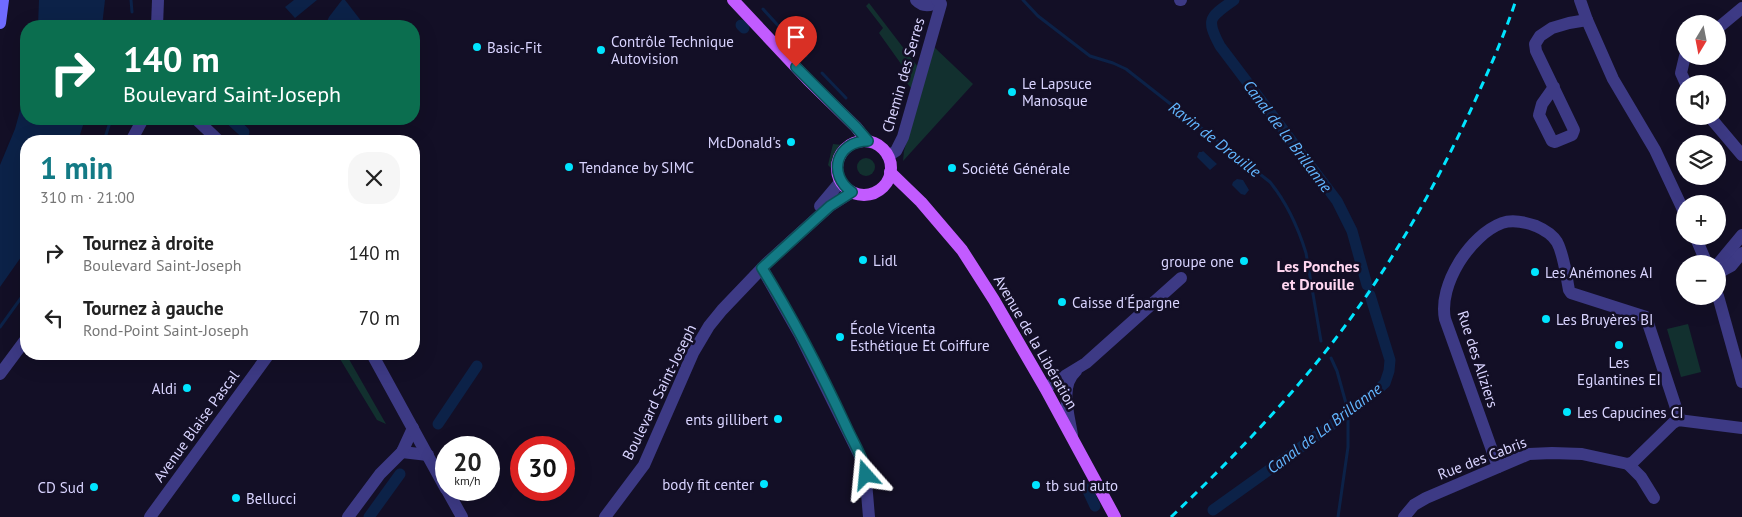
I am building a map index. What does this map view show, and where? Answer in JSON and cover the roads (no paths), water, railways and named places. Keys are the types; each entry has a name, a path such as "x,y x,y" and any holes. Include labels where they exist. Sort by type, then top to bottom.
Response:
{"main road":[{"path":"0,23 3,0"},
{"path":"733,0 868,141"},
{"path":"837,109 851,144"},
{"path":"881,189 889,178 890,164 888,156 883,149 868,141 851,144 844,150 837,165 841,181 852,192 867,194 881,189 912,194"},
{"name":"Avenue de la Libération","path":"890,172 962,250 994,300 1045,388 1115,517"}],"street":[{"path":"157,20 158,0"},
{"path":"916,0 924,5 938,1"},
{"path":"1580,0 1613,79 1655,150 1676,195"},
{"name":"Chemin des Serres","path":"888,156 896,152 903,138 934,30 938,1"},
{"path":"1726,21 1742,8"},
{"path":"1554,87 1536,51 1536,40 1552,28 1587,20"},
{"path":"202,125 213,135"},
{"path":"1717,125 1742,155"},
{"name":"Boulevard Saint-Joseph","path":"605,517 644,465 705,332 722,310 825,202 841,181"},
{"name":"Boulevard Saint-Joseph","path":"765,265 830,206 852,192"},
{"name":"Rue des Aliziers","path":"1498,468 1445,319 1444,303 1446,288 1451,276 1466,254 1479,238 1488,231 1507,222 1519,222 1543,229 1556,240 1571,293 1646,317 1680,420"},
{"path":"1725,255 1742,235"},
{"path":"1726,269 1731,266 1742,253"},
{"path":"765,265 863,462 868,517"},
{"path":"1072,437 1067,390 1070,378 1181,278"},
{"path":"1721,305 1742,382"},
{"path":"0,374 20,347"},
{"name":"Avenue Blaise Pascal","path":"150,517 265,360"},
{"path":"375,360 435,468"},
{"path":"1045,388 1079,368"},
{"path":"1654,498 1641,477 1628,464 1633,462 1673,423 1680,420 1742,428"},
{"path":"348,517 380,474 402,452 413,428"},
{"path":"402,452 428,455"},
{"name":"Rue des Cabris","path":"1404,517 1414,505 1426,498 1529,454 1582,454 1628,464"},
{"path":"453,501 462,517"}],"water":[{"path":"39,0 105,0 103,20 38,20"},
{"path":"294,0 317,0 295,18 285,7"},
{"path":"342,0 345,0 360,20 328,20"},
{"path":"20,111 20,125 83,125 80,135 20,135 20,259 0,287 0,165 15,129"},
{"path":"1203,151 1217,164 1210,170 1197,157 1199,152"},
{"path":"1237,179 1243,180 1249,190 1245,195 1241,194 1232,185"}],"waterway":[{"path":"131,0 132,12"},
{"name":"Ravin de Drouille","path":"1023,0 1038,16 1090,56 1126,69 1270,182 1282,198 1306,253 1321,341"},
{"name":"Canal de la Brillanne","path":"1234,0 1220,10 1212,19 1212,29 1215,37 1337,201 1352,231 1367,285"},
{"path":"763,9 806,56"},
{"path":"741,25 744,28"},
{"path":"822,73 846,98"},
{"path":"106,135 109,125"},
{"path":"236,125 244,132"},
{"name":"Canal de La Brillanne","path":"1213,510 1354,409 1385,383 1390,360 1370,295"},
{"path":"0,327 20,299"},
{"name":"Ravin de Drouille","path":"1331,358 1337,371 1347,407"},
{"path":"438,424 477,366"},
{"name":"Ravin de Drouille","path":"1338,517 1348,447 1348,420"},
{"path":"369,517 400,474"},
{"name":"Canal de La Brillanne","path":"1087,489 1095,506"}],"railway":[{"path":"1171,517 1276,411 1333,342 1373,286 1410,227 1443,167 1479,92 1516,0"}],"place":[{"name":"Basic-Fit","path":"477,47"},
{"name":"Contrôle Technique Autovision","path":"601,50"},
{"name":"Le Lapsuce Manosque","path":"1012,92"},
{"name":"McDonald's","path":"791,142"},
{"name":"Tendance by SIMC","path":"569,167"},
{"name":"Société Générale","path":"952,168"},
{"name":"Lidl","path":"863,260"},
{"name":"groupe one","path":"1244,261"},
{"name":"Les Anémones AI","path":"1535,272"},
{"name":"Caisse d'Épargne","path":"1062,302"},
{"name":"Les Bruyères BI","path":"1546,319"},
{"name":"École Vicenta Esthétique Et Coiffure","path":"840,337"},
{"name":"Les Eglantines EI","path":"1619,345"},
{"name":"Aldi","path":"187,388"},
{"name":"Les Capucines CI","path":"1567,412"},
{"name":"ents gillibert","path":"778,419"},
{"name":"body fit center","path":"764,484"},
{"name":"tb sud auto","path":"1036,485"},
{"name":"CD Sud","path":"94,487"},
{"name":"Bellucci","path":"236,498"}],"district":[{"name":"Les Ponches et Drouille","path":"1318,275"}]}
